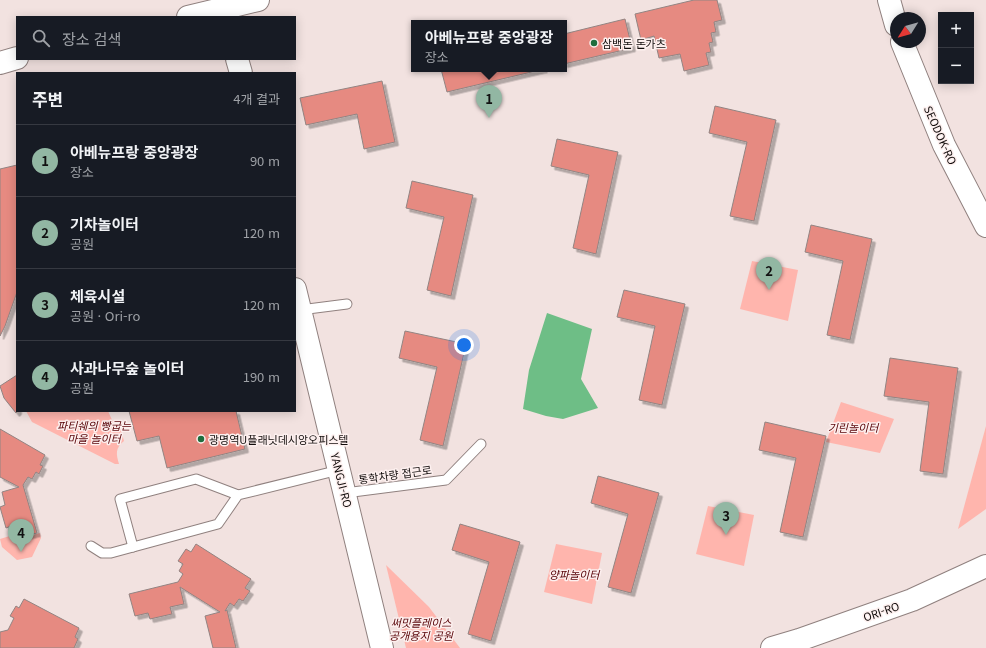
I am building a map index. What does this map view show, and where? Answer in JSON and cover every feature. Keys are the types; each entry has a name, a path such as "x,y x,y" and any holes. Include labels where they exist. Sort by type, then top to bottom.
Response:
{"street":[{"path":"197,16 225,13 258,0"},
{"path":"889,0 892,12"},
{"name":"SEODOK-RO","path":"904,48 944,145 986,226"},
{"path":"0,62 16,58"},
{"path":"237,60 241,72"},
{"name":"YANGJI-RO","path":"296,293 382,648"},
{"name":"ORI-RO","path":"772,648 912,600 986,566"}],"lane":[{"path":"300,310 347,304"},
{"name":"통학차량 접근로","path":"345,494 446,480 481,444"},
{"path":"133,547 120,499 196,479 238,495 339,470"},
{"path":"91,546 102,553 112,554 218,524 238,495"}],"green space":[{"path":"752,261 798,270 788,321 740,309"},
{"name":"기린놀이터","path":"841,402 894,419 880,453 826,442"},
{"name":"파티쉐의 빵굽는 마을 놀이터","path":"27,412 108,412 112,420 119,423 124,441 119,446 117,451 119,464 115,464 32,422"},
{"path":"986,426 986,509 958,529"},
{"path":"708,506 754,515 744,566 696,554"},
{"path":"40,533 41,538 32,557 17,560 2,547 0,539 13,535 14,540"},
{"name":"양파놀이터","path":"556,544 602,553 592,604 544,592"},
{"name":"써밋플레이스 공개용지 공원","path":"386,565 429,607 460,648 406,648"}],"shaded area":[{"path":"547,313 592,329 581,379 598,408 563,419 546,416 523,409 529,370"}],"building":[{"path":"694,0 717,0 722,20 714,22 716,32 711,33 713,42 709,43 711,52 706,53 709,65 684,71 680,54 659,58 654,36 641,40 635,14"},
{"path":"625,19 632,48 567,63 567,33"},
{"path":"442,72 531,72 447,92"},
{"path":"382,81 395,142 364,149 357,114 306,125 300,98"},
{"path":"715,106 776,120 754,221 730,216 747,142 709,133"},
{"path":"557,139 618,152 596,254 573,248 589,175 551,166"},
{"path":"16,165 16,295 0,336 0,169"},
{"path":"412,181 473,195 451,296 427,290 444,217 406,208"},
{"path":"811,225 872,239 850,340 827,335 843,261 805,252"},
{"path":"624,290 685,304 662,405 639,400 655,326 617,317"},
{"path":"405,331 466,344 443,446 420,440 437,367 399,358"},
{"path":"890,358 958,368 943,474 920,471 929,402 884,396"},
{"path":"16,376 16,413 4,398 0,386"},
{"name":"광명역U플래닛데시앙오피스텔","path":"129,412 236,412 245,449 167,468 159,436 137,441"},
{"path":"765,422 826,436 803,537 780,532 796,458 759,450"},
{"path":"0,429 45,455 40,465 43,466 39,474 36,472 32,479 28,477 23,485 37,533 14,539 11,526 6,528 0,507 5,505 2,492 19,487 0,477"},
{"path":"598,476 659,493 631,593 608,587 628,514 591,503"},
{"path":"460,524 520,542 491,641 468,634 489,562 452,550"},
{"path":"196,544 251,579 245,588 250,591 243,601 239,599 234,606 230,603 225,611 227,610 236,648 213,648 205,616 220,612 180,587 184,604 170,607 172,614 150,619 148,613 135,616 129,594 178,582 183,574 179,571 183,564 178,561 186,549 191,552"},
{"path":"24,599 79,628 75,637 78,639 74,648 0,648 0,632 8,630 14,618 10,616 16,606 19,608"}],"place":[{"name":"삼백돈 돈가츠","path":"594,43"},
{"name":"아베뉴프랑 중앙광장","path":"489,118"},
{"name":"기차놀이터","path":"769,290"},
{"name":"광명역U플래닛데시앙오피스텔","path":"201,439"},
{"name":"체육시설","path":"726,535"},
{"name":"사과나무숲 놀이터","path":"21,552"}]}
